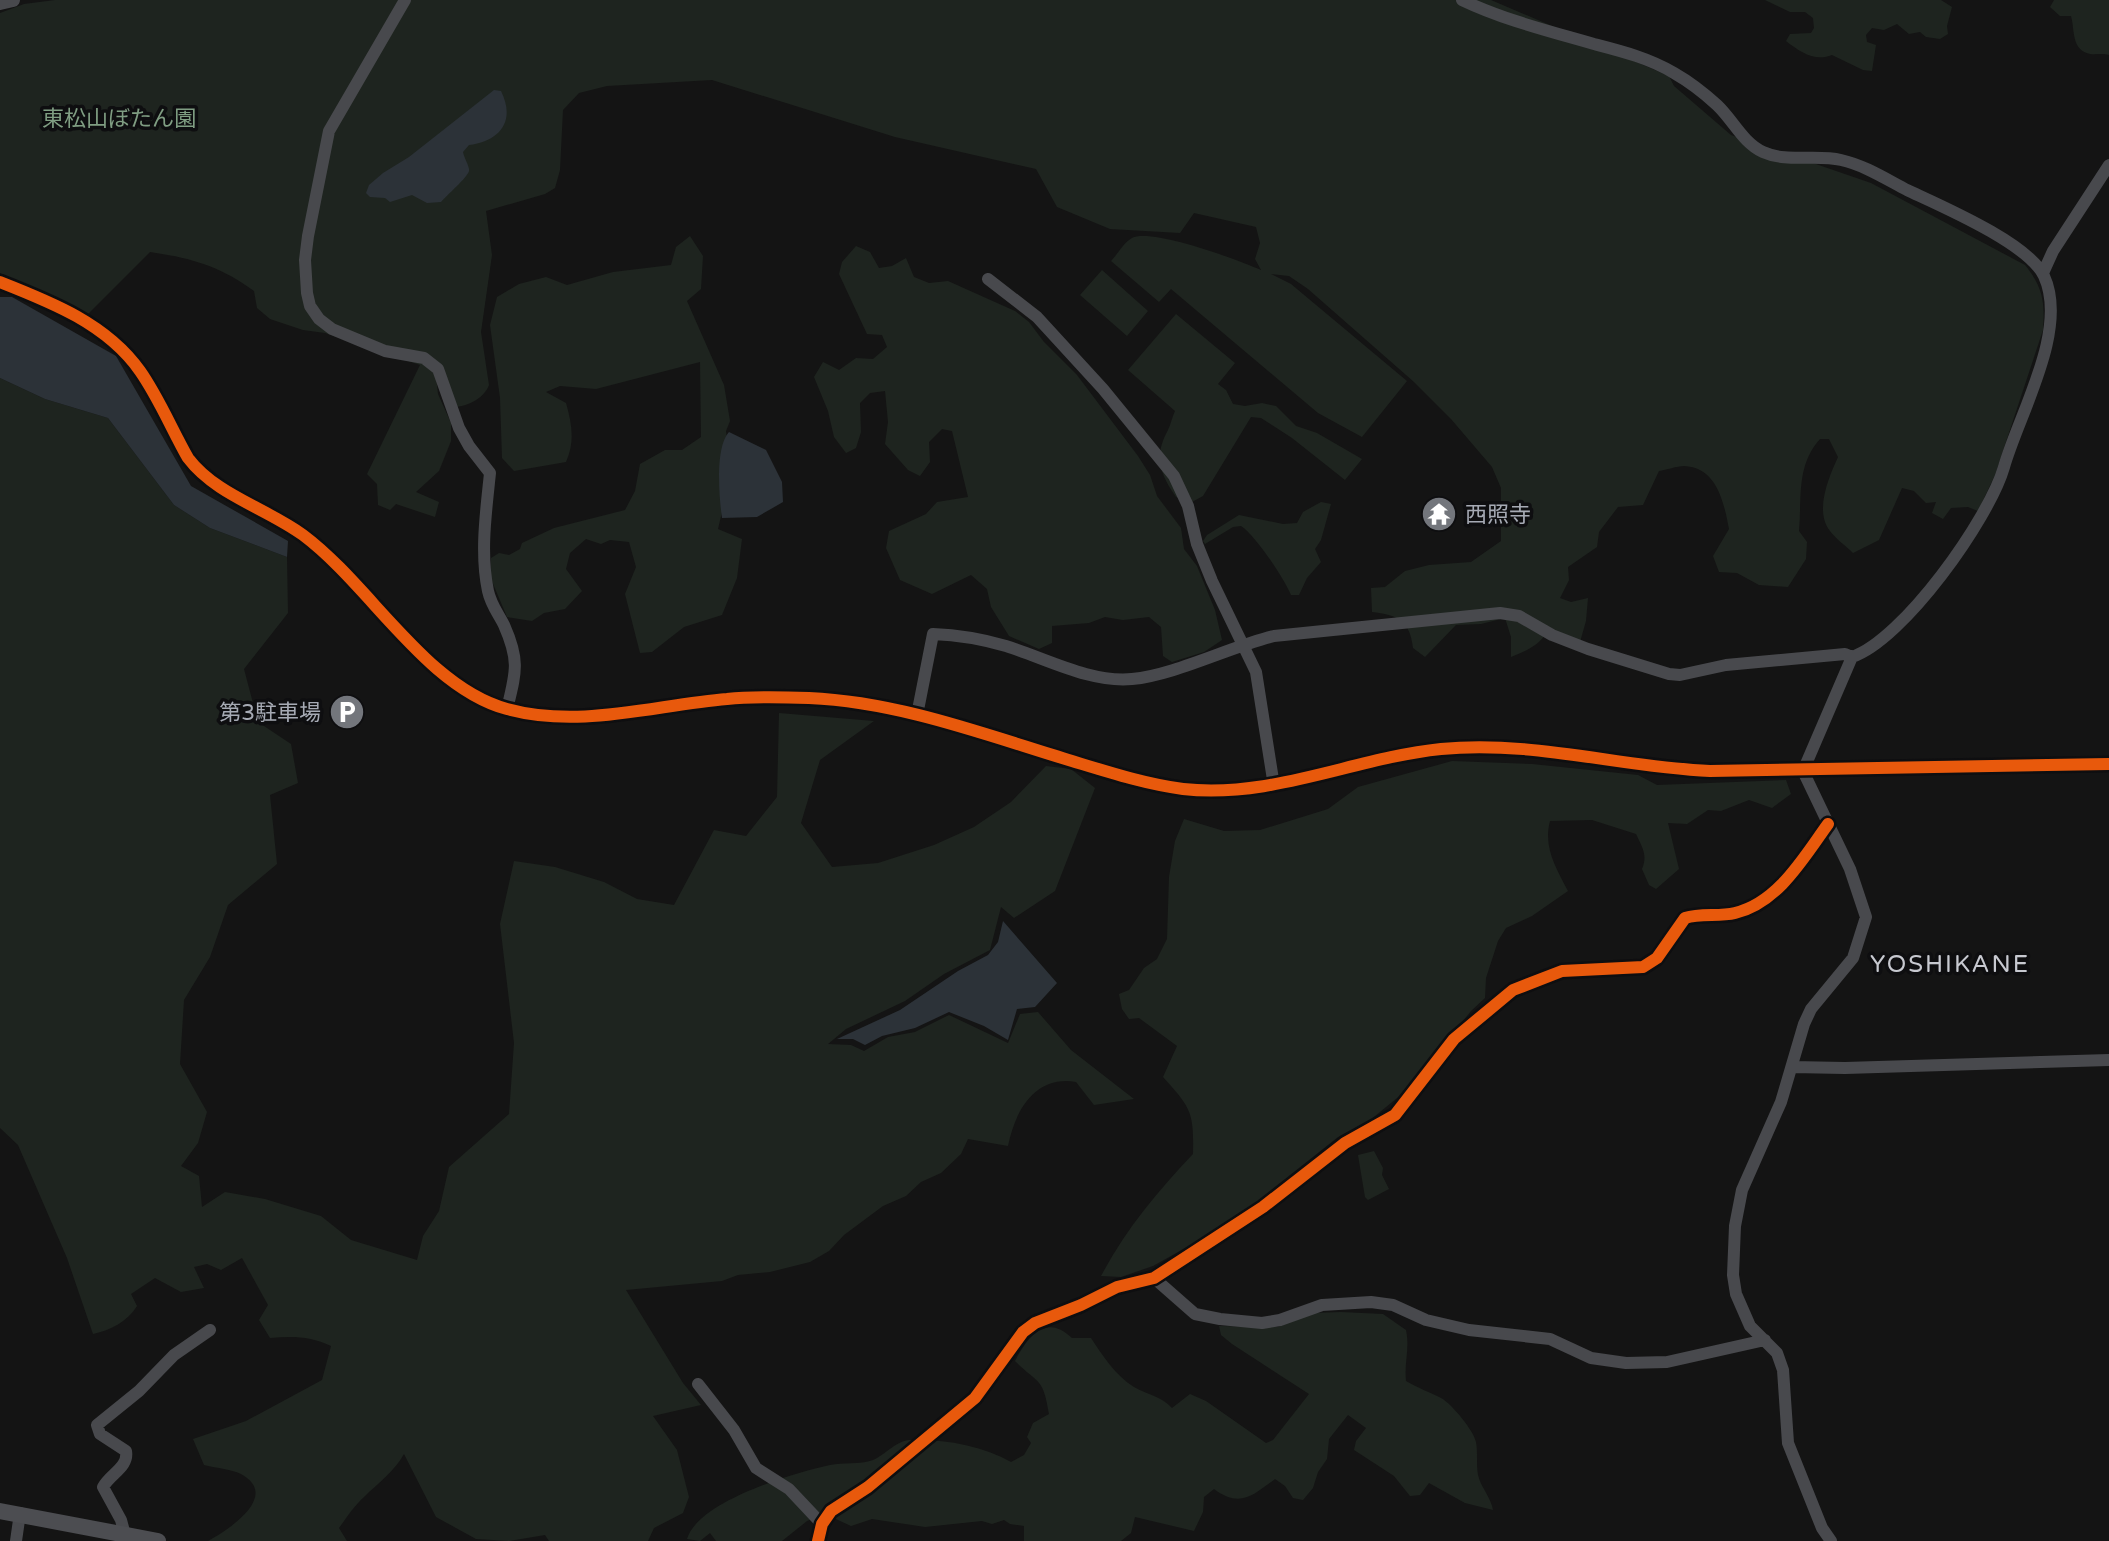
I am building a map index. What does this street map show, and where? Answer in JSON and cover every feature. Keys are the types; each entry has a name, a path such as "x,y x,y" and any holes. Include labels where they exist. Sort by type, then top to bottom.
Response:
{"main road":[{"path":"0,1511 158,1541"}],"street":[{"path":"0,3 13,0"},
{"path":"405,0 329,131 308,236 305,260 307,293 310,306 319,319 332,329 385,351 424,358 438,369 459,428 490,473 484,533 488,591 494,610 510,639 517,667 507,709"},
{"path":"1462,0 1491,14 1631,54 1675,73 1718,106 1751,145 1764,153 1779,157 1821,156 1854,164 1983,227 2011,244 2043,273 2050,293 2050,318 2044,355 1991,500 1978,522 1908,614 1881,641 1852,657 1803,771 1850,869 1866,917 1853,958 1811,1009 1804,1024 1781,1102 1742,1190 1733,1256 1736,1294 1750,1326 1777,1353 1783,1370 1788,1443 1796,1469 1822,1528 1831,1541"},
{"path":"2043,273 2053,251 2109,165"},
{"path":"988,279 1037,317 1167,465 1188,506 1197,544 1259,684 1274,786"},
{"path":"0,282 47,301 100,330 116,343 141,373 197,471 305,537 437,668 489,703 507,709 536,715 572,717 728,699 778,697 848,702 917,715 1117,775 1186,789 1230,790 1274,786 1400,755 1441,749 1498,747 1532,749 1665,769 1803,771 2109,764"},
{"path":"917,715 933,634 970,636 1076,670 1117,679 1132,679 1166,671 1243,643 1274,636 1500,613 1519,616 1552,635 1588,649 1669,674 1680,675 1726,665 1845,654 1852,657"},
{"path":"818,1541 822,1524 831,1511 868,1487 975,1398 1023,1332 1035,1323 1117,1287 1154,1278 1263,1207 1363,1131 1395,1115 1454,1039 1513,990 1562,971 1643,967 1657,958 1685,918 1733,913 1763,900 1791,875 1828,824"},
{"path":"1792,1067 2109,1060"},
{"path":"1154,1278 1195,1314 1220,1319 1262,1323 1322,1305 1371,1302 1393,1305 1426,1320 1469,1330 1550,1339 1591,1358 1626,1363 1667,1362 1765,1340"},
{"path":"125,1535 121,1520 103,1487 108,1477 125,1465 128,1458 126,1451 100,1434 97,1425 139,1391 174,1355 210,1330"},
{"path":"698,1384 734,1430 756,1468 789,1489 822,1524"},
{"path":"16,1541 20,1513"}],"green space":[{"name":"東松山ぼたん園","path":"55,0 1491,0 1669,76 1674,86 1731,135 1871,183 2025,265 2042,295 2043,330 1995,475 1978,511 1968,507 1951,508 1943,519 1932,513 1936,502 1926,503 1914,491 1902,488 1879,540 1853,553 1825,523 1823,504 1838,457 1829,439 1820,439 1807,460 1802,482 1799,531 1807,542 1806,559 1788,587 1759,585 1737,573 1719,572 1713,556 1729,529 1721,498 1711,480 1695,468 1684,466 1659,471 1643,505 1618,507 1599,532 1597,547 1568,567 1569,580 1560,598 1571,602 1588,598 1580,642 1549,628 1538,643 1511,657 1511,637 1505,618 1481,624 1456,625 1425,657 1413,648 1409,631 1401,621 1372,612 1371,588 1385,587 1405,571 1429,565 1471,562 1501,541 1501,488 1492,467 1414,382 1289,276 1271,274 1291,284 1407,381 1362,437 1318,413 1171,289 1159,302 1111,261 1129,240 1142,236 1195,246 1261,270 1255,259 1260,243 1256,227 1194,213 1180,233 1110,229 1057,207 1036,169 895,137 712,80 607,86 579,93 563,110 560,170 555,188 545,194 486,211 492,255 481,332 489,385 484,394 475,400 455,407 442,370 434,359 438,394 451,423 451,441 439,471 416,492 439,502 435,517 396,504 390,510 378,505 377,484 367,474 420,365 325,333 303,330 270,319 257,308 254,291 241,282 205,264 179,257 150,252 87,315 0,273 0,13 24,4"},
{"path":"1765,0 1941,0 1952,7 1948,34 1940,39 1926,37 1920,32 1909,34 1897,24 1884,30 1872,28 1866,35 1867,42 1876,45 1872,71 1863,70 1832,55 1814,57 1797,49 1786,41 1790,34 1811,33 1813,18 1805,12 1790,12"},
{"path":"2054,0 2109,0 2109,55 2090,54 2080,48 2071,16 2060,16 2050,7"},
{"path":"690,236 703,256 701,289 687,301 724,385 730,421 726,431 731,474 718,529 742,539 737,578 722,615 684,627 652,652 640,653 625,594 636,567 629,542 610,540 601,544 586,539 570,553 566,569 582,591 565,609 544,613 532,621 507,617 491,579 491,558 499,553 509,555 520,549 522,543 554,528 625,510 635,491 640,464 665,450 682,450 701,437 700,362 596,389 560,386 546,392 566,403 572,433 566,462 514,471 502,458 500,398 490,325 497,297 519,284 546,277 567,285 613,272 671,265 676,247"},
{"path":"856,246 870,252 879,268 892,266 906,258 914,277 929,283 948,281 1015,311 1029,322 1077,375 1150,475 1157,496 1181,528 1184,549 1197,566 1215,610 1222,640 1204,652 1172,662 1163,656 1161,627 1149,617 1123,620 1105,617 1089,623 1052,626 1052,643 1039,649 1009,636 991,607 987,589 971,575 932,594 900,580 886,548 889,531 926,514 937,502 968,497 952,431 942,429 929,442 930,462 920,476 908,470 885,444 888,422 885,391 870,393 860,403 861,432 856,448 846,453 834,437 828,411 814,377 823,362 839,370 856,358 873,359 887,347 882,335 867,334 839,274 842,262"},
{"path":"1102,270 1148,311 1127,336 1080,295"},
{"path":"1176,314 1235,363 1218,384 1226,390 1233,404 1276,406 1296,426 1317,433 1362,459 1345,480 1292,438 1261,418 1251,417 1203,496 1192,502 1176,497 1160,464 1161,448 1175,411 1128,370"},
{"path":"0,378 45,399 108,418 174,505 210,528 287,557 288,613 244,669 258,722 291,744 298,783 270,795 277,864 228,905 210,957 184,1000 180,1064 207,1112 198,1143 181,1166 199,1176 202,1207 225,1192 265,1199 321,1216 351,1240 417,1260 423,1236 439,1211 449,1167 509,1114 514,1043 500,924 514,861 555,867 604,882 637,899 674,905 714,830 746,836 777,797 779,713 874,721 820,760 801,823 832,867 878,863 934,845 974,827 1011,802 1046,766 1071,769 1095,788 1055,891 1014,918 1001,907 990,950 944,974 905,1001 846,1029 828,1044 851,1045 864,1051 888,1037 915,1032 949,1015 1008,1043 1020,1014 1038,1012 1071,1050 1134,1099 1094,1105 1076,1082 1049,1084 1029,1098 1016,1120 1008,1146 968,1139 961,1154 941,1173 921,1182 906,1196 883,1206 844,1235 829,1251 810,1262 770,1272 738,1275 722,1281 626,1290 683,1383 701,1405 653,1416 677,1450 689,1497 683,1513 654,1528 648,1541 549,1541 545,1535 509,1541 476,1539 436,1517 404,1454 339,1528 347,1541 208,1541 247,1512 256,1492 252,1483 241,1474 204,1465 193,1439 246,1421 322,1380 331,1346 301,1338 270,1338 259,1320 268,1305 242,1258 221,1270 207,1264 194,1267 204,1288 181,1292 155,1278 131,1294 137,1306 128,1317 112,1328 93,1334 67,1258 18,1145 0,1128"},
{"path":"1321,502 1331,504 1321,540 1315,549 1321,562 1307,578 1299,595 1291,595 1269,558 1241,526 1233,527 1205,544 1203,541 1207,535 1239,515 1283,524 1297,523 1303,512"},
{"path":"1452,761 1532,764 1638,775 1657,785 1786,780 1791,794 1772,808 1749,800 1721,811 1708,810 1687,824 1668,823 1679,869 1656,889 1649,885 1642,869 1644,855 1636,834 1592,820 1550,821 1549,849 1568,891 1532,916 1506,928 1498,941 1486,978 1485,998 1408,1089 1369,1121 1338,1137 1258,1201 1196,1242 1153,1266 1121,1277 1101,1276 1143,1212 1193,1154 1189,1111 1163,1077 1177,1046 1139,1018 1129,1019 1122,1009 1119,994 1129,990 1144,968 1157,959 1167,939 1169,877 1175,841 1184,819 1224,831 1260,830 1328,809 1358,787"},
{"path":"1374,1151 1389,1189 1368,1200 1358,1155"},
{"path":"1312,1313 1383,1314 1406,1330 1406,1381 1446,1401 1467,1425 1476,1442 1479,1480 1493,1510 1465,1503 1429,1483 1420,1495 1410,1496 1394,1476 1354,1450 1356,1441 1366,1428 1348,1415 1329,1439 1327,1459 1318,1472 1313,1488 1303,1500 1293,1498 1285,1486 1275,1479 1246,1498 1231,1498 1214,1489 1204,1497 1203,1512 1194,1531 1135,1517 1131,1533 1121,1541 1024,1541 1024,1526 1004,1520 992,1524 982,1521 925,1527 872,1519 851,1526 825,1514 807,1521 782,1541 716,1541 710,1533 700,1541 687,1539 695,1525 709,1513 749,1491 814,1469 873,1460 905,1441 962,1444 1011,1462 1024,1455 1031,1443 1027,1437 1033,1423 1049,1414 1042,1387 1015,1361 1032,1336 1046,1328 1063,1331 1072,1338 1091,1338 1121,1377 1172,1408 1190,1394 1206,1401 1266,1443 1273,1440 1309,1394 1232,1344 1221,1335 1219,1326 1278,1327"}],"shaded area":[{"path":"494,90 501,91 506,120 497,134 469,145 463,152 469,167 468,174 441,202 427,203 412,195 390,202 366,193 369,185 383,173 409,157"},
{"path":"0,297 12,297 116,356 191,486 288,541 287,557 210,528 174,505 108,418 45,399 0,378"},
{"path":"729,432 766,450 782,482 783,502 757,517 722,518 720,460"},
{"path":"1003,921 1057,983 1035,1007 1017,1009 1008,1040 949,1012 915,1028 882,1036 865,1045 853,1039 837,1039 900,1010 988,955 998,942"}],"cycle path":[{"path":"0,282 77,316 111,340 140,371 188,458 199,471 227,492 303,535 328,556 450,680 478,697 507,709 562,717 617,714 737,698 789,697 843,701 942,721 1141,781 1216,791 1281,783 1409,754 1475,747 1542,751 1710,771 2109,764"},
{"path":"818,1541 822,1524 831,1511 868,1487 975,1398 1023,1332 1035,1323 1117,1287 1154,1278 1263,1207 1345,1143 1395,1115 1454,1039 1513,990 1562,971 1643,967 1657,958 1685,918 1735,913 1764,900 1789,877 1828,824"}],"place":[{"name":"西照寺","path":"1439,514"},
{"name":"第3駐車場","path":"347,712"}],"district":[{"name":"YOSHIKANE","path":"1950,964"}]}
